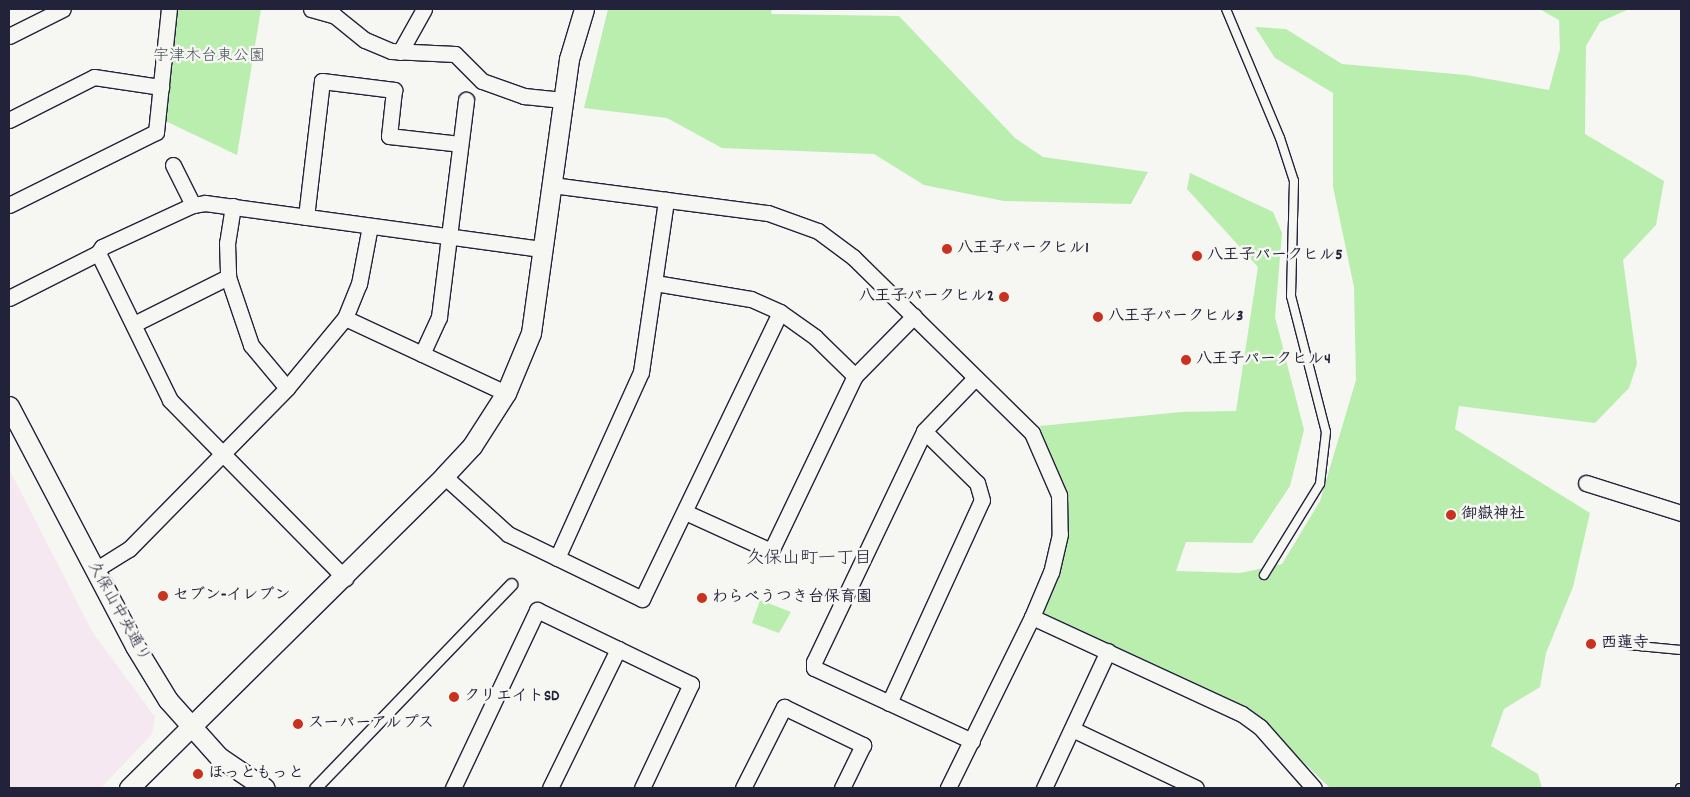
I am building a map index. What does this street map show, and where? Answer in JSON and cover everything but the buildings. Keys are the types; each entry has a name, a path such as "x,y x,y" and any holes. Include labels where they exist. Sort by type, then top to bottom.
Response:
{"street":[{"path":"9,36 63,9"},
{"path":"10,203 156,132 169,9"},
{"path":"311,9 335,16 365,40 391,52 455,54 482,81 524,96 564,100"},
{"path":"400,52 424,9"},
{"path":"129,788 192,729 345,578 444,476 472,446 506,393 531,333 570,59 581,10"},
{"path":"9,120 94,77 161,87"},
{"path":"306,217 322,82 394,90 388,136 460,144"},
{"path":"422,354 439,317 466,100"},
{"path":"173,165 193,205"},
{"path":"552,185 768,213 818,231 854,257 1032,433 1059,495 1060,534 1051,572 1032,617 948,788"},
{"path":"557,558 641,372 666,200"},
{"path":"9,298 98,253 102,248 193,205 233,206 543,250"},
{"path":"233,206 227,243 228,277 252,345 287,388"},
{"path":"95,570 128,549 287,388 345,318 359,284 370,226"},
{"path":"98,253 170,400 221,455 345,578"},
{"path":"134,324 228,277"},
{"path":"655,283 751,299 780,312 815,337 855,376"},
{"path":"444,476 508,534 642,599 780,312"},
{"path":"685,512 771,551 855,376 914,316"},
{"path":"345,318 506,393"},
{"path":"972,741 814,668 814,662 924,431 975,378"},
{"name":"久保山中央通り","path":"9,406 135,646 168,700 219,757 264,788"},
{"path":"889,703 982,500 977,483 924,431"},
{"path":"1586,483 1681,513"},
{"path":"315,788 511,584"},
{"path":"453,788 537,610 691,684 642,788"},
{"path":"1032,617 1242,714 1260,727 1314,788"},
{"path":"550,788 618,648"},
{"path":"1044,788 1108,651"},
{"path":"743,788 784,707 863,745 842,788"},
{"path":"1072,729 1173,783 1196,788"}],"lane":[{"path":"1226,9 1280,138 1294,181 1291,296 1326,432 1320,484 1264,575"},
{"path":"1628,645 1681,650"}],"shaded area":[{"path":"9,469 93,633 155,717 152,734 101,788 9,788"}],"green space":[{"name":"宇津木台東公園","path":"171,9 261,9 237,155 157,117"},
{"path":"608,9 772,9 771,14 899,16 1015,138 1043,157 1148,172 1131,204 1004,201 924,185 874,154 722,148 667,118 584,108"},
{"path":"1511,9 1629,9 1600,22 1586,46 1585,134 1664,181 1656,225 1623,260 1637,364 1629,388 1595,423 1459,406 1455,429 1590,513 1573,587 1546,653 1540,687 1504,709 1491,746 1538,774 1542,788 1330,788 1256,716 1042,619 1066,550 1040,426 1181,412 1236,411 1258,267 1187,189 1190,173 1273,212 1282,233 1275,317 1304,430 1290,486 1252,543 1186,542 1176,571 1240,573 1282,564 1320,501 1356,380 1354,287 1333,187 1333,93 1275,58 1255,27 1286,29 1342,64 1466,75 1549,90 1560,49 1559,20 1541,10"},
{"path":"760,600 791,612 779,633 752,623"}],"place":[{"name":"八王子パークヒル1","path":"947,249"},
{"name":"八王子パークヒル5","path":"1197,256"},
{"name":"八王子パークヒル2","path":"1004,297"},
{"name":"八王子パークヒル3","path":"1098,317"},
{"name":"八王子パークヒル4","path":"1186,360"},
{"name":"御嶽神社","path":"1451,515"},
{"name":"セブン-イレブン","path":"163,596"},
{"name":"わらべうつき台保育園","path":"702,598"},
{"name":"西蓮寺","path":"1591,644"},
{"name":"クリエイトSD","path":"454,697"},
{"name":"スーパーアルプス","path":"298,724"},
{"name":"ほっともっと","path":"198,774"}],"district":[{"name":"久保山町一丁目","path":"809,560"}]}
